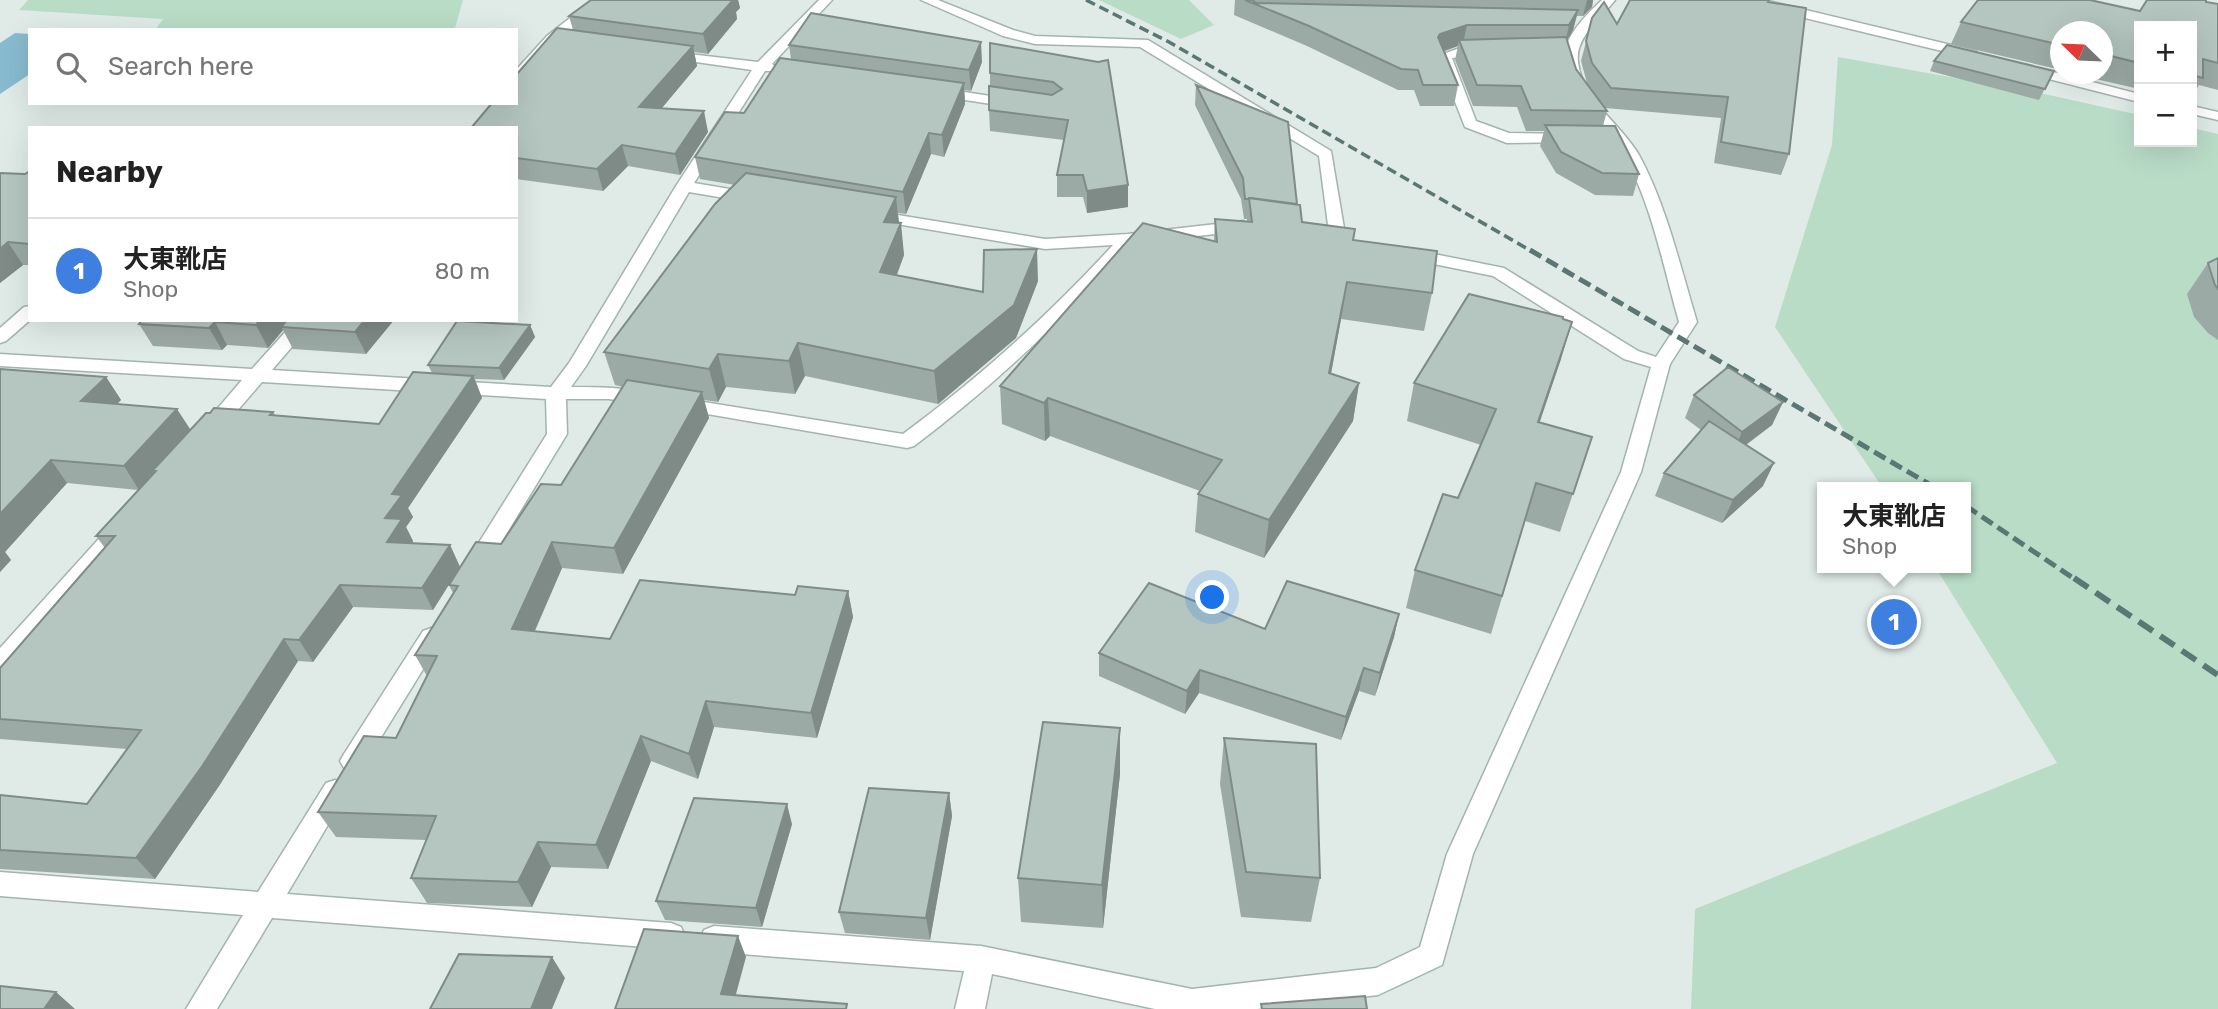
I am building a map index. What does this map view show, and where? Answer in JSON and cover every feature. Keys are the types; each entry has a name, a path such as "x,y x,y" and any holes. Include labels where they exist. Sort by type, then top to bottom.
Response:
{"street":[{"path":"518,77 552,39 601,0"},
{"path":"461,587 557,434 556,393 577,366 684,186 761,67 826,0"},
{"path":"927,0 1008,33 1035,40 1143,43 1326,155 1338,240"},
{"path":"0,884 981,959 1192,1003 1378,981 1432,956 1460,854 1631,471 1661,364 1688,322 1652,203 1630,153 1613,140 1578,86 1567,51 1579,23 1609,0"},
{"path":"1748,0 1990,60"},
{"path":"552,39 578,42"},
{"path":"1504,51 1463,51 1444,56 1470,124 1507,138 1582,140"},
{"path":"656,53 786,70"},
{"path":"2017,66 2134,97"},
{"path":"923,90 1027,105"},
{"path":"2197,111 2218,116"},
{"path":"684,186 778,201"},
{"path":"858,214 1045,244 1128,239 1248,226 1261,228"},
{"path":"0,360 256,377 556,393 609,393 907,441 971,393 1072,299 1128,239"},
{"path":"1392,251 1499,272 1632,355 1661,364"},
{"path":"0,337 28,313"},
{"path":"192,449 304,322"},
{"path":"0,664 137,510"},
{"path":"201,1009 439,623"},
{"path":"970,1009 981,959"}],"green space":[{"path":"28,0 463,0 455,28 156,28 163,19 19,10"},
{"path":"1099,0 1189,0 1214,25 1181,39"},
{"path":"1838,57 2040,93 2134,114 2134,147 2197,147 2197,129 2218,134 2218,1009 1691,1009 1695,909 2057,763 1939,573 1971,573 1971,482 1879,482 1775,327 1832,145"}],"water":[{"path":"15,33 28,34 28,75 0,94 0,43"}],"building":[{"path":"591,0 733,0 703,34 569,16"},
{"path":"1245,0 1256,3 1578,10 1569,25 1467,25 1440,34 1438,37 1458,85 1423,85 1418,70 1401,69 1309,26"},
{"path":"1630,0 1769,0 1768,2 1806,8 1789,154 1721,142 1728,97 1611,88 1592,63 1586,41 1592,18 1604,2 1617,24"},
{"path":"1978,0 2090,0 2140,11 2147,0 2206,0 2218,4 2218,63 2203,59 2203,78 2197,76 2197,21 2134,21 2134,62 2113,56 2113,21 2050,21 2050,42 1961,22"},
{"path":"811,13 981,42 969,70 789,45"},
{"path":"557,28 693,46 639,107 704,111 675,154 622,145 597,169 518,158 518,126 473,126 490,105 518,105 518,73"},
{"path":"1566,37 1576,69 1607,111 1531,110 1521,86 1477,85 1459,40"},
{"path":"990,43 1098,62 1108,60 1128,185 1087,191 1083,175 1057,175 1068,120 989,110 989,86 1052,95 1062,89 1053,82 990,73"},
{"path":"1947,45 2050,70 2050,79 2045,89 1934,61"},
{"path":"780,58 964,83 942,135 929,133 903,192 695,157 725,112 744,113"},
{"path":"1196,85 1288,122 1297,204 1245,199 1243,178"},
{"path":"1545,125 1615,126 1639,174 1602,173 1561,152"},
{"path":"28,172 28,244 8,242 0,249 0,173"},
{"path":"746,173 896,197 884,222 901,223 880,272 983,292 984,250 1037,249 1014,305 934,371 798,343 789,361 718,354 709,369 604,352 715,204"},
{"path":"1249,198 1300,205 1302,222 1355,229 1353,240 1437,251 1432,293 1347,282 1329,373 1359,383 1269,520 1198,494 1222,460 1048,398 1044,403 1000,386 1143,223 1217,242 1215,219 1252,222"},
{"path":"2218,258 2218,289 2208,263"},
{"path":"1469,294 1563,317 1572,322 1538,422 1592,437 1573,494 1536,483 1502,596 1415,570 1443,494 1458,498 1496,409 1414,383"},
{"path":"140,322 215,322 209,328 139,324"},
{"path":"215,322 258,322 256,325"},
{"path":"285,322 363,322 355,332 281,327"},
{"path":"456,322 530,325 499,368 428,365"},
{"path":"1728,367 1783,402 1742,432 1694,395"},
{"path":"0,369 106,377 81,401 177,409 124,466 51,460 0,514"},
{"path":"413,372 473,376 392,494 402,495 385,518 402,519 387,542 450,545 422,588 340,585 299,640 284,639 203,765 136,858 0,850 0,795 87,804 141,730 0,719 0,668 115,536 96,536 156,471 153,470 206,413 210,413 214,408 379,424"},
{"path":"627,380 702,392 614,548 552,542 512,629 610,639 640,580 795,595 798,586 848,591 811,713 706,701 689,754 641,736 596,845 538,842 518,882 411,878 436,816 318,812 364,736 396,738 437,656 415,655 458,586 449,585 476,542 501,544 541,484 561,485"},
{"path":"1709,421 1774,463 1733,500 1664,473"},
{"path":"1287,581 1399,614 1380,673 1364,668 1346,717 1200,670 1187,691 1099,653 1149,583 1265,629"},
{"path":"1043,722 1120,728 1102,885 1018,878"},
{"path":"1224,738 1316,744 1320,878 1246,872"},
{"path":"869,788 949,793 926,918 839,912"},
{"path":"694,798 787,804 756,908 656,901"},
{"path":"644,929 738,936 721,994 847,1004 846,1009 615,1009"},
{"path":"459,954 552,957 531,1009 430,1009"},
{"path":"0,986 56,992 44,1009 0,1009"},
{"path":"1365,996 1367,1009 1262,1009 1261,1004"}],"railway":[{"path":"1086,0 1169,42 1533,252"},
{"path":"1530,250 1925,482"},
{"path":"1971,509 2076,580"},
{"path":"2074,578 2218,675"}],"place":[{"name":"大東靴店","path":"1894,622"}]}
